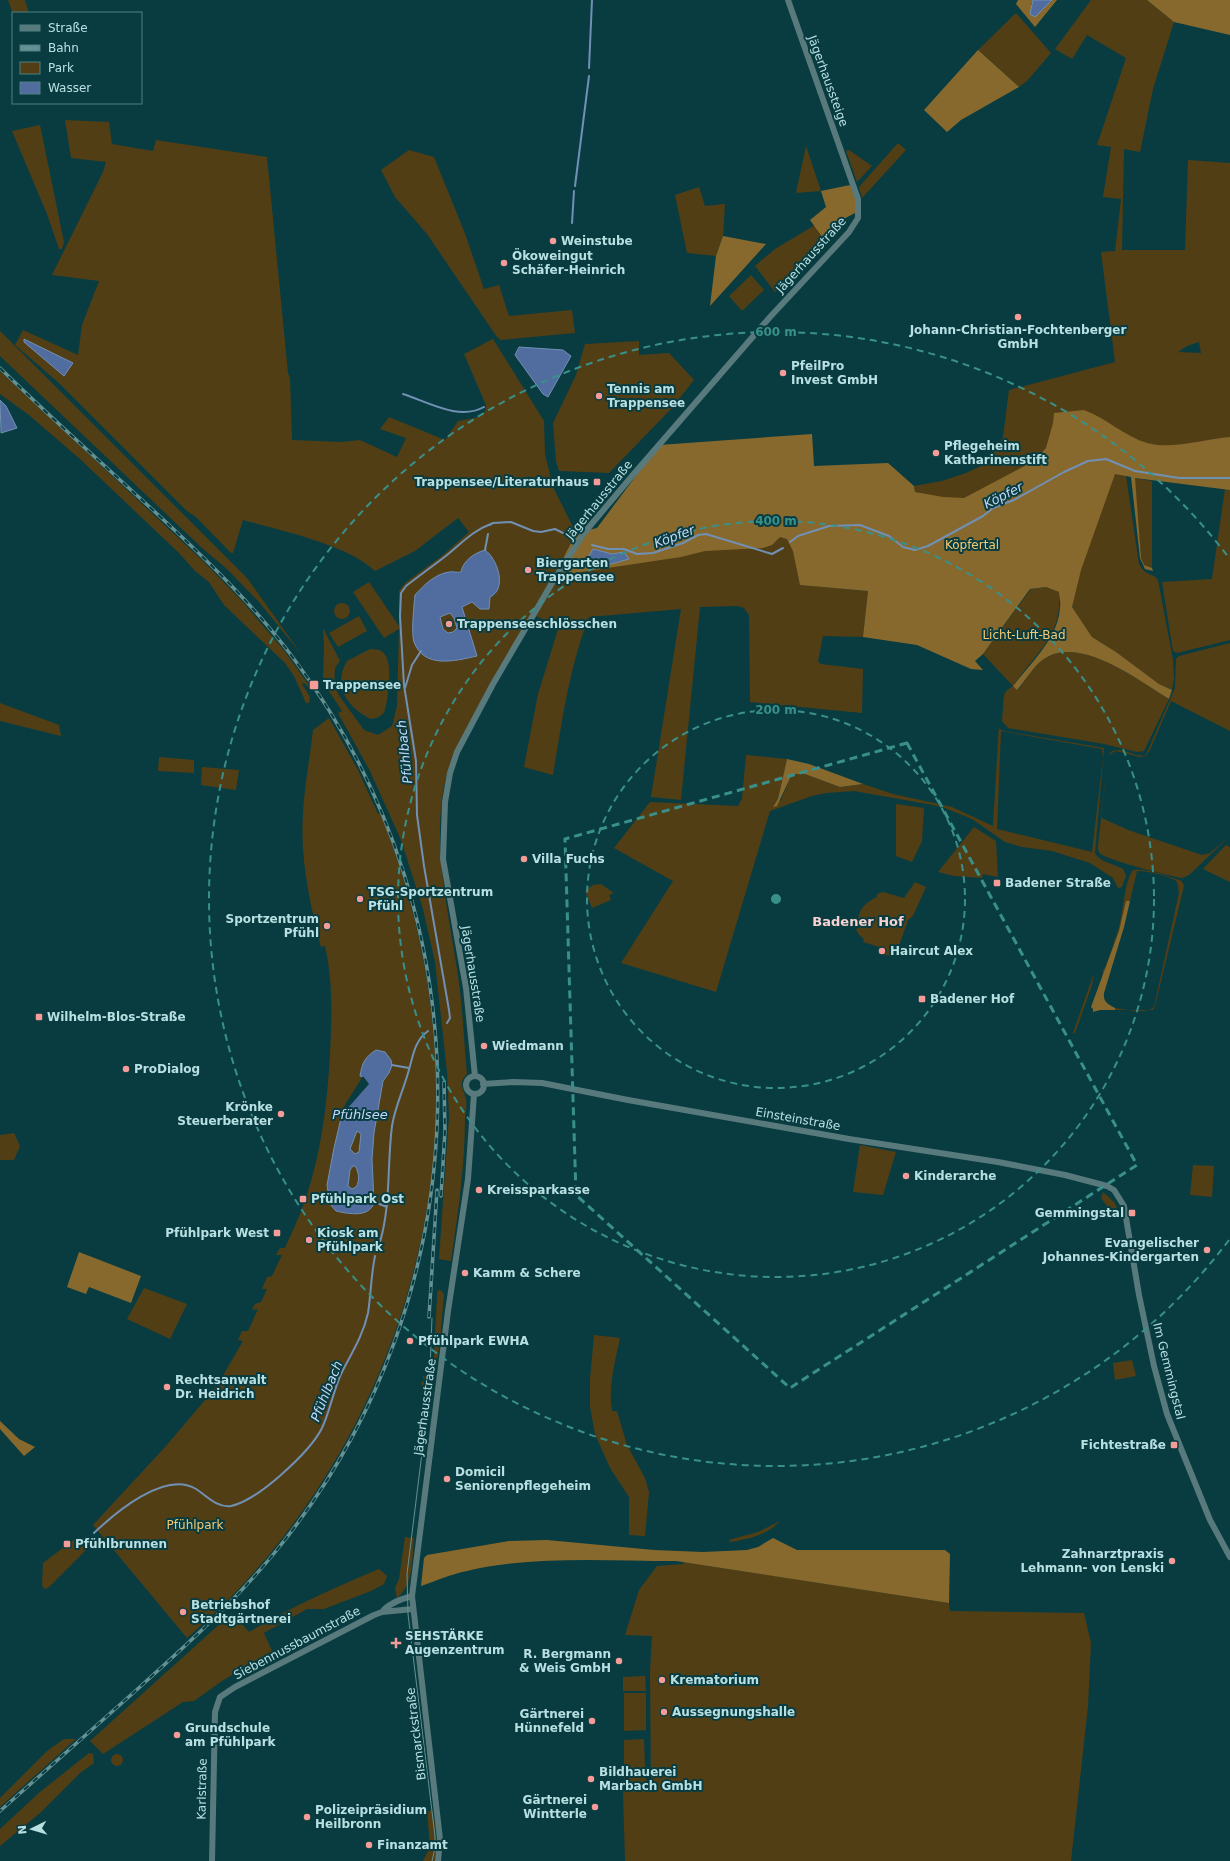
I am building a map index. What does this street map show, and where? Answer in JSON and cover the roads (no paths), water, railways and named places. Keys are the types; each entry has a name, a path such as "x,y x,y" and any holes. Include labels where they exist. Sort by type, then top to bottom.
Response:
{"street":[{"name":"Jägerhaussteige","path":"788,0 858,199"},
{"name":"Jägerhausstraße","path":"475,1076 466,988 443,859 445,802 450,773 457,752 493,684 552,583 584,534 632,476 770,317 849,232 858,218 858,199"},
{"path":"475,1076 481,1079 484,1084 482,1090 474,1094 469,1091 466,1086 468,1080 475,1076"},
{"name":"Einsteinstraße","path":"484,1084 513,1082 542,1083 628,1100 849,1139 998,1162 1065,1175 1107,1186"},
{"name":"Jägerhausstraße","path":"412,1607 418,1537 449,1304 468,1178 474,1094"},
{"name":"Im Gemmingstal","path":"1107,1186 1114,1190 1124,1206 1139,1295 1154,1366 1167,1414 1210,1520 1230,1557"},
{"name":"Siebennussbaumstraße","path":"382,1612 385,1607 396,1601 412,1596"},
{"name":"Siebennussbaumstraße","path":"222,1695 382,1612 412,1607"},
{"name":"Bismarckstraße","path":"412,1607 440,1839 438,1861"},
{"name":"Karlstraße","path":"212,1861 215,1712 218,1701 222,1695"}],"water":[{"path":"1033,0 1052,0 1035,17 1030,14"},
{"path":"24,339 73,363 64,376 24,342"},
{"path":"519,347 563,350 571,356 548,397 543,394 515,355"},
{"path":"0,400 6,406 17,428 1,433"},
{"path":"593,549 612,554 624,552 629,559 607,565 586,561"},
{"name":"Trappensee","path":"485,550 497,566 499,581 495,593 490,597 489,609 480,609 472,602 462,607 477,656 450,661 433,660 419,651 414,642 413,619 415,595 426,584 439,575 450,572 461,572 464,564 473,555","holes":["450,613 454,618 457,628 453,632 448,633 443,629 440,617"]},
{"name":"Pfühlsee","path":"376,1050 385,1052 391,1060 392,1065 389,1073 383,1081 374,1133 372,1159 374,1202 368,1211 353,1214 336,1211 330,1204 327,1185 342,1114 364,1077 360,1076 362,1067","holes":["357,1131 361,1134 359,1152 355,1154 350,1149","353,1166 356,1168 358,1179 356,1187 352,1189 348,1186 350,1170"]}],"waterway":[{"path":"589,68 592,0"},
{"path":"575,186 589,76"},
{"path":"572,223 574,191"},
{"path":"403,394 444,409 454,411 474,411 484,407"},
{"name":"Köpfer","path":"790,542 798,536 829,526 860,525 889,536 903,547 915,550 928,546 983,516 993,508 1014,500 1064,472 1088,461 1106,459 1135,471 1179,478 1230,478"},
{"name":"Köpfer","path":"490,525 493,523 511,522 533,531 541,532 555,529 563,533"},
{"name":"Pfühlbach","path":"447,1023 450,1018 449,1010 424,866 417,815 416,761 404,685 400,616 401,593 406,586 468,537 493,523"},
{"name":"Köpfer","path":"485,550 488,534"},
{"name":"Köpfer","path":"592,545 608,549 624,549 637,554 653,553 683,543 698,535 706,534 772,554 783,548"},
{"path":"405,688 412,665 421,651"},
{"name":"Pfühlbach","path":"380,1242 386,1213 390,1141 393,1119 417,1044 423,1035 428,1031"},
{"path":"392,1065 409,1068"},
{"path":"374,1202 387,1207"},
{"name":"Pfühlbach","path":"94,1533 127,1505 156,1489 170,1485 184,1485 196,1489 212,1501 221,1505 231,1506 254,1495 295,1462 316,1438 322,1428 341,1374 363,1329 368,1313 375,1256"}],"tram line":[{"path":"432,1318 429,1396 407,1574 408,1614 435,1836 435,1848 432,1861"}],"railway":[{"path":"0,368 185,540 250,605 294,659 359,763 404,874 430,990 438,1108 426,1226 395,1341 345,1450 276,1551 260,1571 225,1608 170,1660 0,1811"},
{"path":"441,1196 445,1131 444,1082"},
{"path":"429,1317 437,1190"}],"place":[{"name":"Weinstube","path":"553,241"},
{"name":"Ökoweingut Schäfer-Heinrich","path":"504,263"},
{"name":"Johann-Christian-Fochtenberger GmbH","path":"1018,317"},
{"name":"PfeilPro Invest GmbH","path":"783,373"},
{"name":"Tennis am Trappensee","path":"599,396"},
{"name":"Pflegeheim Katharinenstift","path":"936,453"},
{"name":"Trappensee/Literaturhaus","path":"597,482"},
{"name":"Biergarten Trappensee","path":"528,570"},
{"name":"Trappenseeschlösschen","path":"449,624"},
{"name":"Trappensee","path":"314,685"},
{"name":"Villa Fuchs","path":"524,859"},
{"name":"Badener Straße","path":"997,883"},
{"name":"TSG-Sportzentrum Pfühl","path":"360,899"},
{"name":"Sportzentrum Pfühl","path":"327,926"},
{"name":"Haircut Alex","path":"882,951"},
{"name":"Badener Hof","path":"922,999"},
{"name":"Wilhelm-Blos-Straße","path":"39,1017"},
{"name":"Wiedmann","path":"484,1046"},
{"name":"ProDialog","path":"126,1069"},
{"name":"Krönke Steuerberater","path":"281,1114"},
{"name":"Kinderarche","path":"906,1176"},
{"name":"Kreissparkasse","path":"479,1190"},
{"name":"Pfühlpark Ost","path":"303,1199"},
{"name":"Gemmingstal","path":"1132,1213"},
{"name":"Pfühlpark West","path":"277,1233"},
{"name":"Kiosk am Pfühlpark","path":"309,1240"},
{"name":"Evangelischer Johannes-Kindergarten","path":"1207,1250"},
{"name":"Kamm & Schere","path":"465,1273"},
{"name":"Pfühlpark EWHA","path":"410,1341"},
{"name":"Rechtsanwalt Dr. Heidrich","path":"167,1387"},
{"name":"Fichtestraße","path":"1174,1445"},
{"name":"Domicil Seniorenpflegeheim","path":"447,1479"},
{"name":"Pfühlbrunnen","path":"67,1544"},
{"name":"Zahnarztpraxis Lehmann- von Lenski","path":"1172,1561"},
{"name":"Betriebshof Stadtgärtnerei","path":"183,1612"},
{"name":"SEHSTÄRKE Augenzentrum","path":"396,1643"},
{"name":"R. Bergmann & Weis GmbH","path":"619,1661"},
{"name":"Krematorium","path":"662,1680"},
{"name":"Aussegnungshalle","path":"664,1712"},
{"name":"Gärtnerei Hünnefeld","path":"592,1721"},
{"name":"Grundschule am Pfühlpark","path":"177,1735"},
{"name":"Bildhauerei Marbach GmbH","path":"591,1779"},
{"name":"Gärtnerei Wintterle","path":"595,1807"},
{"name":"Polizeipräsidium Heilbronn","path":"307,1817"},
{"name":"Finanzamt","path":"369,1845"}],"district":[{"name":"Badener Hof","path":"858,921"}],"park label":[{"name":"Köpfertal","path":"972,545"},
{"name":"Licht-Luft-Bad","path":"1024,635"},
{"name":"Pfühlpark","path":"195,1525"}]}
